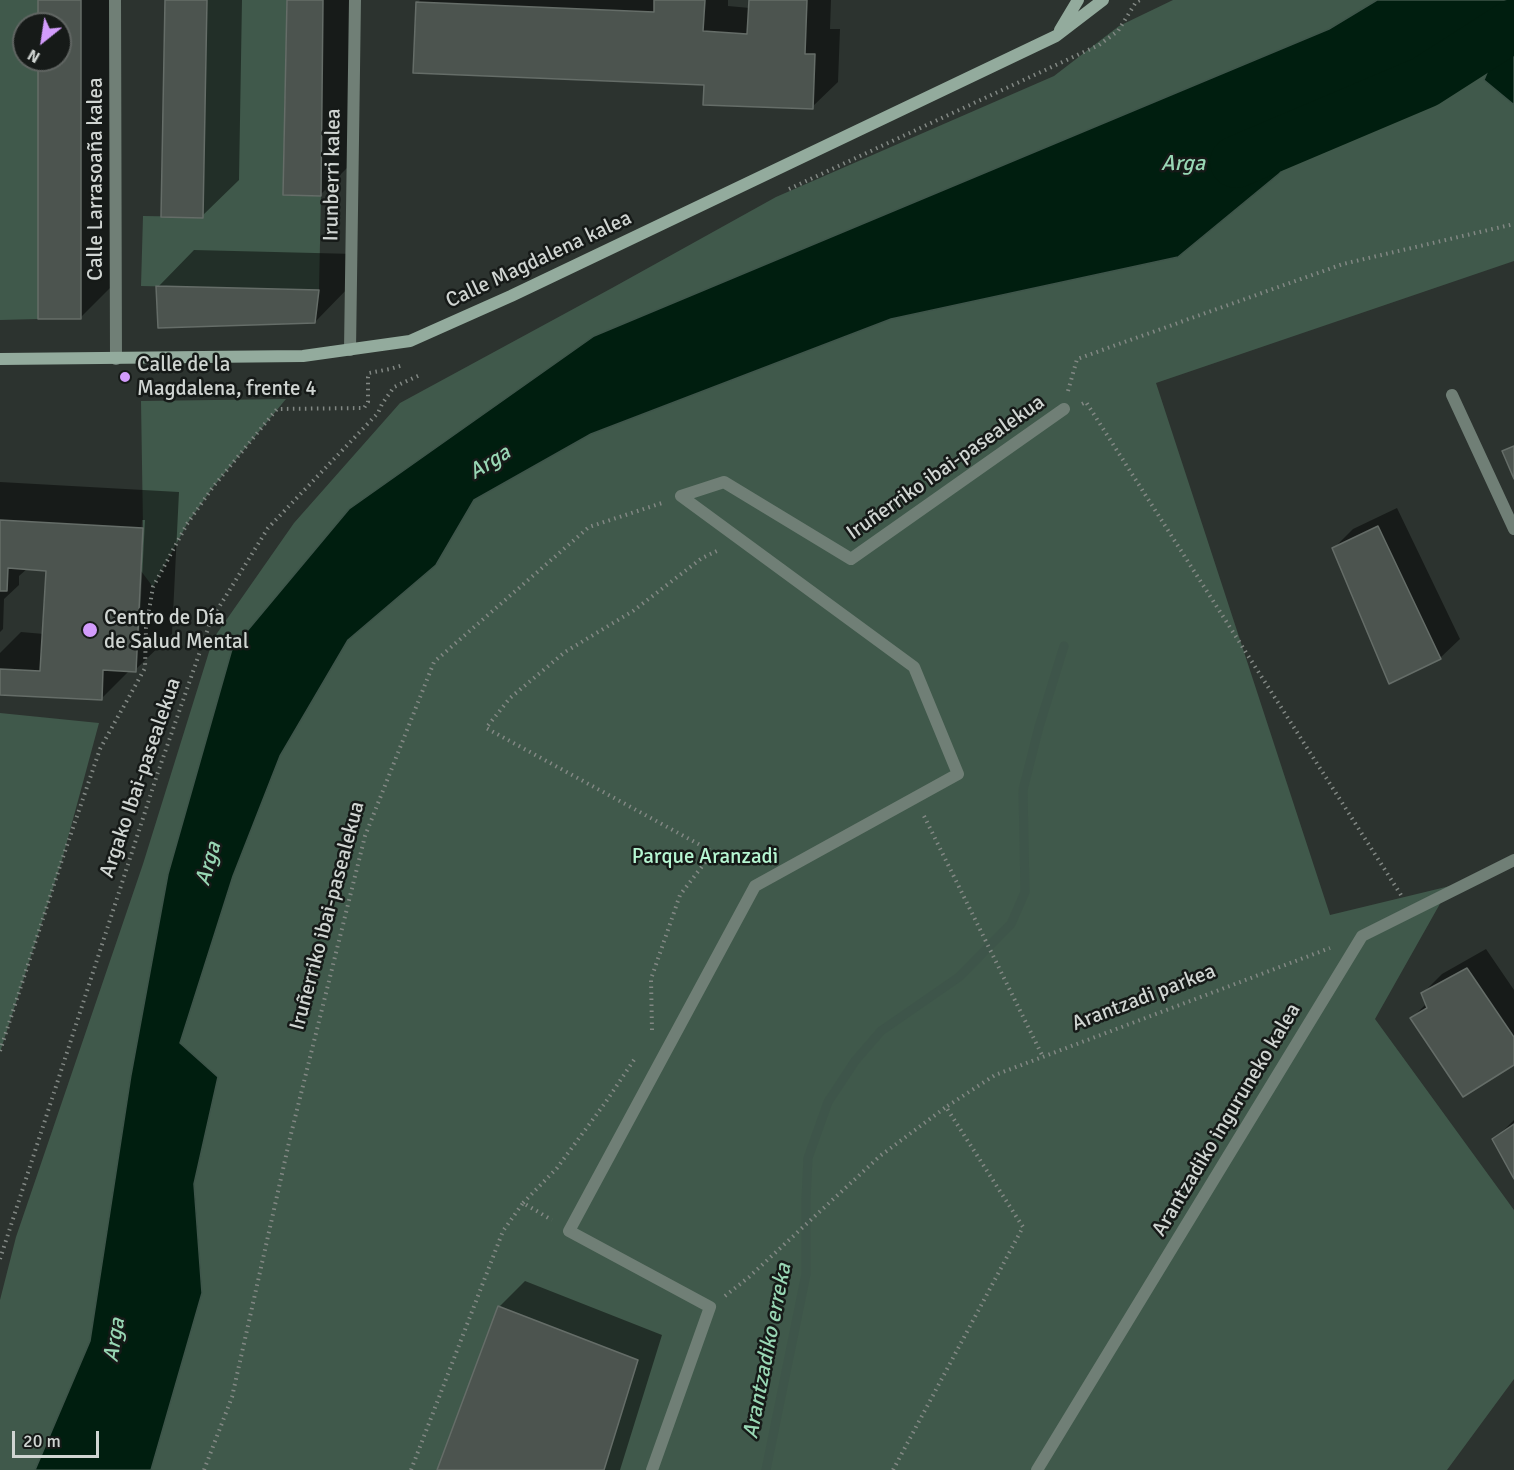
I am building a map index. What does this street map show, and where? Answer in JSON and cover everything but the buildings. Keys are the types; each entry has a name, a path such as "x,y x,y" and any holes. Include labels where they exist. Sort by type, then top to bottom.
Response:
{"main road":[{"path":"1056,36 1078,0"},
{"name":"Calle Magdalena kalea","path":"0,359 303,356 410,341 511,296 1056,36 1103,0"}],"street":[{"name":"Calle Larrasoaña kalea","path":"115,0 116,359"},
{"name":"Irunberri kalea","path":"350,350 355,0"},
{"path":"1452,395 1514,529"},
{"name":"Iruñerriko ibai-pasealekua","path":"681,496 724,482 851,559 1064,409"},
{"path":"652,1470 710,1307 569,1231 754,886 958,774 914,667 681,496"},
{"path":"1362,936 1514,860"},
{"name":"Arantzadiko inguruneko kalea","path":"1037,1470 1362,936"}],"path":[{"name":"Iruñerriko ibai-pasealekua","path":"1064,409 1077,359 1343,264 1514,224"},
{"name":"Argako Ibai-pasealekua","path":"0,1259 157,775 212,620 268,528 378,413 394,387 422,374"},
{"path":"0,1051 100,749 145,668 146,628 153,587 188,524 213,487 277,409 364,408 368,402 368,377"},
{"path":"1064,409 1086,402 1412,911"},
{"name":"Iruñerriko ibai-pasealekua","path":"204,1470 232,1397 290,1138 365,836 434,662 589,527 681,496"},
{"path":"652,1034 651,979 680,895 713,852 486,728 510,698 565,652 633,611 702,558 741,540"},
{"path":"915,798 1043,1057"},
{"name":"Arantzadi parkea","path":"710,1307 749,1277 880,1156 946,1107 995,1075 1362,936"},
{"path":"411,1470 503,1231 524,1203 557,1168 639,1054"},
{"path":"893,1470 1023,1227 946,1107"},
{"path":"524,1203 569,1231"}],"green space":[{"path":"0,0 38,0 38,12 12,12 12,72 38,72 38,319 0,320"},
{"path":"207,0 287,0 283,195 321,196 319,290 141,286 143,216 203,217"},
{"path":"1173,0 1377,0 1329,29 349,509 168,874 131,1075 90,1341 35,1470 0,1470 0,1300 16,1237 143,864 213,639 294,523 400,403 776,197 1054,76 1119,26"},
{"name":"Parque Aranzadi","path":"1510,0 1514,0 1514,5 1484,80 1514,103 1514,261 1156,383 1330,915 1450,886 1375,1019 1514,1210 1514,1379 1447,1470 151,1470 202,1293 194,1184 218,1077 180,1043 233,876 280,756 348,640 436,565 474,499 591,434 891,319 1178,257 1280,173 1313,117 1428,66"},
{"path":"286,399 213,487 187,524 153,587 141,571 143,528 141,401"},
{"path":"0,713 99,723 62,860 0,1052"}],"water":[{"path":"1377,0 1510,0 1426,67 1313,117 1280,173 1178,257 891,319 591,434 474,500 436,565 348,640 280,756 233,876 180,1043 218,1077 194,1184 202,1293 151,1470 35,1470 90,1341 131,1075 168,874 232,649 349,509 594,336 1329,29"},
{"path":"1514,5 1514,103 1513,104 1484,80"}],"waterway":[{"name":"Arga","path":"1236,162 1425,82 1514,25"},
{"name":"Arantzadiko erreka","path":"766,1470 806,1274 808,1158 828,1102 855,1061 881,1031 959,977 1011,924 1025,892 1023,790 1039,727 1064,646"}],"place":[{"name":"Calle de la Magdalena, frente 4","path":"125,377"},
{"name":"Centro de Día de Salud Mental","path":"90,630"}]}
